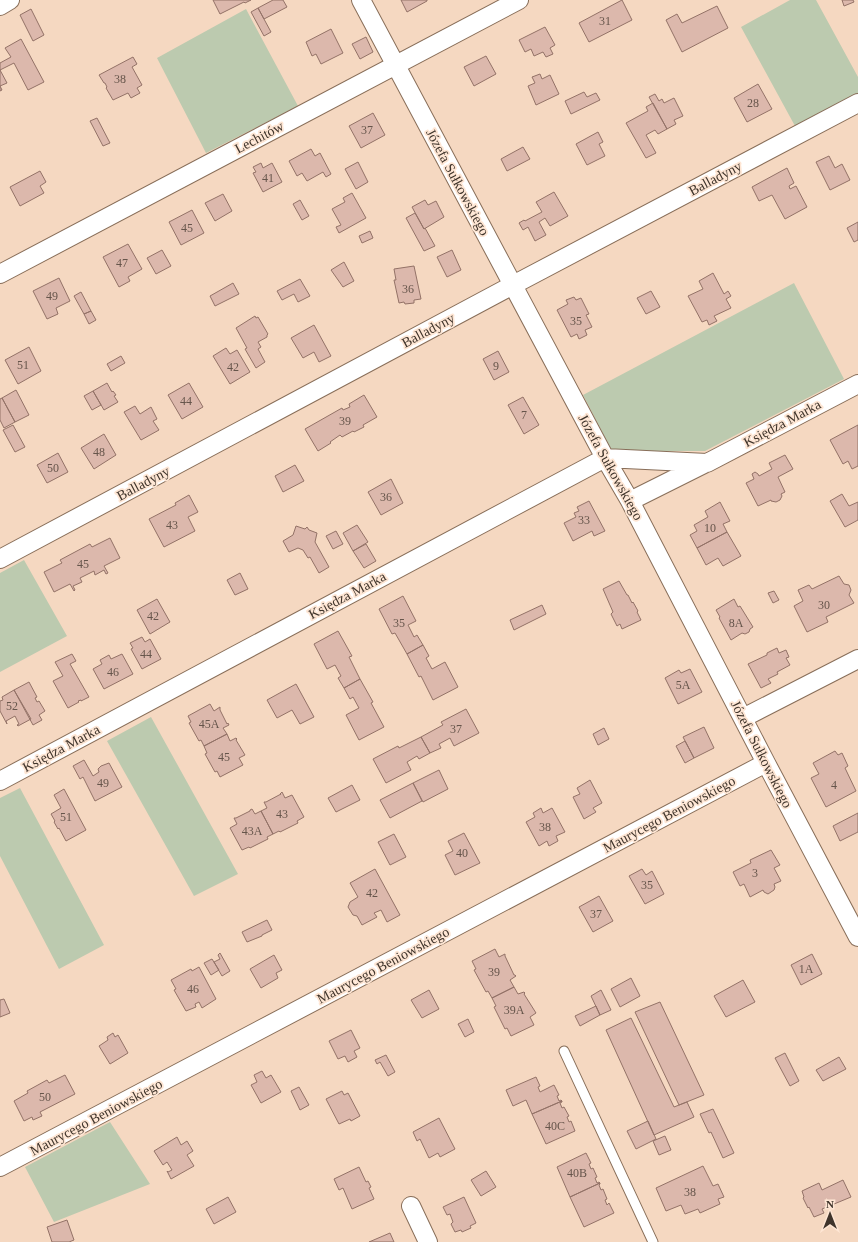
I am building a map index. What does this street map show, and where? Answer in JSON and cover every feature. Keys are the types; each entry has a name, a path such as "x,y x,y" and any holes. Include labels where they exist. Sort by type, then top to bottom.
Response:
{"street":[{"path":"0,6 10,0"},
{"name":"Józefa Sułkowskiego","path":"361,0 605,458 630,501 858,936"},
{"name":"Lechitów","path":"0,274 518,0"},
{"name":"Balladyny","path":"0,559 858,103"},
{"name":"Księdza Marka","path":"630,501 707,463 858,384"},
{"path":"605,458 707,463"},
{"name":"Księdza Marka","path":"0,781 605,458"},
{"path":"743,718 858,659"},
{"name":"Maurycego Beniowskiego","path":"0,1167 766,763"},
{"path":"411,1206 428,1242"}],"lane":[{"path":"564,1051 653,1242"}],"green space":[{"path":"790,0 816,0 858,77 858,95 795,126 741,27"},
{"path":"246,9 298,106 206,153 157,58"},
{"path":"794,283 844,379 705,451 612,451 583,395"},
{"path":"24,560 67,636 0,672 0,573"},
{"path":"151,717 238,874 194,896 107,741"},
{"path":"20,788 104,945 59,969 0,856 0,798"},
{"path":"110,1122 150,1184 54,1222 25,1167"}],"building":[{"path":"213,0 251,0 220,14"},
{"path":"273,0 283,0 287,7 264,19 258,8"},
{"path":"401,0 427,0 427,1 407,12"},
{"path":"622,0 632,20 589,42 579,23"},
{"path":"842,0 853,0 854,2 844,6"},
{"path":"717,6 728,28 682,52 666,20 677,14 682,23"},
{"path":"258,8 271,32 264,36 251,12"},
{"path":"31,9 44,35 33,41 20,15"},
{"path":"545,27 555,45 550,48 553,54 546,57 543,52 534,56 531,49 525,52 519,40"},
{"path":"331,29 343,53 321,64 316,54 312,56 306,42"},
{"path":"366,37 373,52 360,59 352,44"},
{"path":"21,39 44,82 28,90 14,63 0,70 0,63 11,57 5,48"},
{"path":"486,56 496,74 474,86 464,67"},
{"path":"133,57 137,64 132,67 142,85 137,88 140,93 131,98 128,93 113,100 106,88 105,83 99,75"},
{"path":"0,70 7,83 0,86"},
{"path":"540,74 542,79 550,75 559,94 536,105 528,86 535,83 532,77"},
{"path":"758,84 772,109 747,122 734,98"},
{"path":"584,92 587,97 596,93 600,100 571,114 565,101"},
{"path":"655,94 659,101 662,99 664,103 674,98 683,116 674,120 676,124 667,129 649,97"},
{"path":"653,103 667,129 658,134 655,130 646,135 656,153 646,158 626,123 648,111 646,107"},
{"path":"373,113 385,135 361,148 349,126"},
{"path":"97,118 110,143 103,146 90,121"},
{"path":"598,132 603,142 599,144 605,156 587,165 576,144"},
{"path":"523,147 530,159 507,171 501,159"},
{"path":"311,149 315,156 320,153 331,174 326,177 323,172 307,181 302,173 297,176 289,161"},
{"path":"829,156 835,168 842,164 850,180 830,190 816,162"},
{"path":"358,162 368,182 356,189 345,169"},
{"path":"261,163 263,168 272,163 282,182 263,192 253,173 256,172 253,167"},
{"path":"787,168 794,183 789,186 790,189 796,186 807,207 785,219 772,195 759,201 752,187"},
{"path":"40,171 46,182 40,186 44,193 20,206 10,187"},
{"path":"554,192 568,216 550,226 545,218 539,222 546,235 535,241 528,227 523,230 519,223 542,212 536,202"},
{"path":"352,193 366,218 339,233 336,227 341,225 332,209 345,202 343,198"},
{"path":"223,194 232,211 215,221 205,203"},
{"path":"300,200 309,216 302,220 293,204"},
{"path":"425,200 428,205 436,201 444,217 424,229 412,207"},
{"path":"192,210 204,233 181,245 169,222"},
{"path":"415,213 435,246 424,251 406,218"},
{"path":"858,222 858,240 854,242 847,228"},
{"path":"370,231 373,238 362,243 359,236"},
{"path":"128,244 142,269 128,277 130,281 119,287 103,257"},
{"path":"162,250 171,266 156,274 147,258"},
{"path":"452,250 461,270 447,277 437,257"},
{"path":"344,262 354,281 343,287 331,270"},
{"path":"414,266 421,299 414,300 414,303 399,303 394,280 396,280 394,269"},
{"path":"713,273 724,294 728,291 731,296 726,299 731,308 714,316 717,321 709,325 707,320 702,322 688,296 703,289 699,281"},
{"path":"59,278 70,301 56,308 58,314 47,319 33,291"},
{"path":"300,279 310,296 298,302 294,294 282,300 277,291"},
{"path":"233,283 239,294 215,306 210,296"},
{"path":"651,291 660,307 646,314 637,298"},
{"path":"81,292 91,311 84,314 74,296"},
{"path":"574,297 576,300 581,298 589,314 586,315 592,327 585,330 587,335 579,339 577,334 571,337 557,310 568,304 566,300"},
{"path":"91,311 96,320 89,324 84,314"},
{"path":"255,316 256,318 258,317 268,334 267,337 258,342 261,347 258,349 265,362 256,368 245,349 247,348 236,328"},
{"path":"314,325 331,356 319,362 314,352 303,358 291,338"},
{"path":"29,347 41,371 18,384 5,360"},
{"path":"226,348 230,354 237,350 250,372 230,384 213,356"},
{"path":"498,351 509,372 494,380 483,359"},
{"path":"121,356 125,363 111,371 107,364"},
{"path":"107,383 112,392 113,391 116,395 114,396 118,402 104,410 93,391"},
{"path":"189,383 203,407 182,419 168,395"},
{"path":"16,390 29,415 15,422 2,398"},
{"path":"93,391 101,405 92,410 84,396"},
{"path":"364,395 377,417 363,425 364,427 354,432 353,431 342,437 340,435 318,451 305,429 342,408 343,410 350,407 349,404"},
{"path":"523,397 539,425 524,434 508,405"},
{"path":"2,398 15,422 4,428 0,420 0,399"},
{"path":"135,406 140,414 151,407 157,419 153,421 159,430 141,440 124,412"},
{"path":"13,425 25,447 15,452 3,430"},
{"path":"858,425 858,466 852,469 848,461 843,464 830,440"},
{"path":"104,434 116,455 94,469 81,448"},
{"path":"58,453 68,472 47,483 37,465"},
{"path":"785,455 793,469 778,477 785,492 781,494 782,496 780,500 776,502 771,500 758,506 746,483 754,479 752,474 755,472 759,476 772,469 769,463"},
{"path":"295,465 304,481 283,492 275,476"},
{"path":"391,479 403,503 381,515 368,492"},
{"path":"842,494 849,506 858,502 858,520 845,527 830,501"},
{"path":"189,495 198,512 188,517 195,531 164,547 149,519 176,505 175,503"},
{"path":"589,501 605,531 594,536 592,531 573,541 564,523 576,517 574,513 579,511 577,507"},
{"path":"720,502 730,521 723,524 727,532 697,548 690,535 697,531 694,525 708,517 705,511"},
{"path":"357,525 368,542 353,551 343,533"},
{"path":"296,526 305,529 307,527 309,530 317,533 315,542 329,567 319,573 310,557 308,558 303,550 298,548 289,552 283,541 293,535"},
{"path":"336,531 343,544 333,549 326,536"},
{"path":"727,532 741,556 723,566 718,558 706,565 697,548"},
{"path":"110,538 120,558 104,566 108,573 106,574 104,570 95,575 94,571 80,578 82,582 73,586 74,591 70,584 54,592 44,572 62,563 60,560 90,544 92,547"},
{"path":"366,544 376,561 364,568 353,551"},
{"path":"240,573 248,589 235,595 227,580"},
{"path":"839,576 844,584 849,585 851,590 849,595 854,603 826,617 828,622 807,632 794,606 803,601 798,590 809,585 812,589"},
{"path":"619,581 632,603 633,602 641,620 622,629 620,624 617,626 611,614 613,612 603,589"},
{"path":"774,591 779,600 773,603 768,593"},
{"path":"403,596 416,621 408,625 414,637 417,635 423,645 407,654 395,633 392,634 379,609"},
{"path":"157,599 170,622 150,634 137,610"},
{"path":"734,599 753,627 749,632 745,634 742,633 731,640 716,610"},
{"path":"542,605 546,614 514,630 510,620"},
{"path":"338,631 352,656 349,657 360,679 344,688 338,678 341,676 335,665 327,669 314,644"},
{"path":"142,637 145,642 150,639 161,659 142,669 131,649 133,648 130,643"},
{"path":"423,645 429,656 426,658 432,669 445,662 458,687 433,700 421,676 419,677 407,654"},
{"path":"777,648 779,653 786,650 789,657 786,658 790,665 768,679 771,683 761,688 748,664 767,655 767,653"},
{"path":"72,654 76,661 70,664 89,697 78,701 79,702 68,708 53,681 63,676 55,662"},
{"path":"122,654 133,674 104,689 93,669 102,664 100,660 109,655 111,659"},
{"path":"690,669 702,692 678,704 665,678 679,670 681,673"},
{"path":"360,679 373,702 371,703 384,727 359,740 346,715 359,708 353,697 350,699 344,688"},
{"path":"29,682 37,697 35,698 37,702 39,701 45,711 39,715 42,720 33,725 14,690"},
{"path":"296,684 314,717 300,724 292,710 277,718 267,700"},
{"path":"14,690 31,719 18,726 17,725 19,724 15,716 6,721 7,724 0,711 0,701 3,700 2,697"},
{"path":"210,704 214,711 220,707 227,724 228,723 229,725 223,728 227,734 204,746 201,740 199,741 189,723 191,722 188,716"},
{"path":"466,709 479,733 454,746 450,738 439,744 441,748 430,753 421,737 443,725 441,722"},
{"path":"704,727 714,748 694,758 683,737"},
{"path":"604,728 609,739 598,745 593,734"},
{"path":"227,734 230,741 236,738 237,739 236,740 245,755 239,758 243,765 220,777 217,771 215,772 205,754 207,753 204,746"},
{"path":"421,737 430,753 419,759 417,756 407,762 411,770 386,783 373,759 398,746 399,748"},
{"path":"685,741 694,758 685,763 676,746"},
{"path":"835,751 838,755 842,753 848,766 845,768 856,791 826,807 811,778 819,774 813,763"},
{"path":"84,760 93,776 99,772 98,769 101,766 109,763 122,787 95,801 83,777 80,779 73,766"},
{"path":"439,770 448,789 423,802 413,783"},
{"path":"590,780 602,803 593,808 596,812 584,819 573,797 580,794 577,788"},
{"path":"413,783 422,801 390,818 380,800"},
{"path":"352,785 360,800 336,812 328,798"},
{"path":"64,789 86,830 66,841 54,822 55,821 51,814 61,808 54,795"},
{"path":"282,792 285,798 292,795 304,817 297,821 298,823 273,834 261,811 267,808 264,802 281,794"},
{"path":"541,808 543,813 552,808 565,832 556,836 558,841 549,846 547,841 539,846 526,822 535,817 533,813"},
{"path":"252,809 255,814 261,811 273,834 267,837 268,839 250,848 249,847 242,850 230,828 237,824 234,818"},
{"path":"858,813 858,832 840,841 833,826"},
{"path":"464,833 480,863 455,875 445,855 453,851 448,841"},
{"path":"394,834 406,857 390,865 378,842"},
{"path":"771,850 780,865 774,868 781,881 774,884 774,890 768,894 763,890 750,897 744,884 740,886 733,872 751,863 750,860"},
{"path":"375,869 400,915 387,922 381,910 374,913 377,917 362,925 357,916 353,915 348,907 350,902 358,897 350,883"},
{"path":"642,869 646,875 652,871 664,894 645,904 629,876"},
{"path":"599,896 613,921 593,932 579,907"},
{"path":"267,920 272,930 247,942 242,932"},
{"path":"495,949 499,957 505,954 514,975 516,976 510,980 514,987 492,998 488,991 486,992 474,970 476,969 472,961"},
{"path":"220,953 230,971 222,976 214,962 220,959 218,955"},
{"path":"812,954 822,974 801,985 791,965"},
{"path":"274,955 282,970 276,973 278,978 261,988 250,969"},
{"path":"212,959 219,970 211,975 204,963"},
{"path":"199,967 216,999 202,1008 199,1002 195,1004 196,1007 186,1011 174,990 176,989 171,980 191,969 192,971"},
{"path":"631,978 640,996 620,1007 611,989"},
{"path":"743,980 755,1002 726,1017 714,996"},
{"path":"514,987 518,994 525,993 524,994 536,1013 530,1017 534,1025 511,1036 507,1028 505,1029 494,1007 496,1006 492,998"},
{"path":"429,990 439,1009 422,1018 411,1000"},
{"path":"601,990 611,1010 600,1015 591,996"},
{"path":"4,999 10,1013 0,1017 0,1000"},
{"path":"660,1002 704,1095 679,1105 635,1012"},
{"path":"596,1006 600,1015 580,1026 575,1016"},
{"path":"631,1018 674,1107 687,1102 694,1117 654,1135 606,1030"},
{"path":"468,1019 474,1032 465,1037 458,1024"},
{"path":"351,1030 360,1048 354,1051 357,1057 348,1062 345,1056 338,1059 329,1041"},
{"path":"113,1033 115,1037 118,1035 128,1053 110,1064 99,1046 108,1040 107,1037"},
{"path":"785,1053 799,1081 790,1086 775,1058"},
{"path":"386,1055 395,1072 388,1076 380,1062 377,1064 375,1060"},
{"path":"839,1057 846,1069 823,1081 816,1070"},
{"path":"262,1071 266,1078 271,1075 281,1092 261,1103 251,1085 257,1082 254,1075"},
{"path":"65,1075 75,1094 40,1112 42,1116 33,1120 32,1117 24,1121 14,1101 28,1093 27,1091 47,1080 49,1083"},
{"path":"536,1077 540,1086 538,1087 540,1092 554,1085 559,1095 557,1096 559,1101 562,1101 532,1114 526,1100 513,1106 506,1090"},
{"path":"299,1087 309,1105 300,1110 291,1091"},
{"path":"342,1091 344,1095 348,1093 360,1116 351,1121 350,1119 339,1124 326,1099"},
{"path":"562,1101 560,1103 562,1108 564,1107 569,1116 567,1117 569,1122 571,1121 575,1131 546,1144 532,1114"},
{"path":"713,1109 734,1153 723,1158 711,1132 709,1133 700,1114"},
{"path":"439,1118 455,1149 440,1157 438,1153 429,1158 420,1139 417,1141 413,1132"},
{"path":"648,1121 656,1139 636,1149 627,1131"},
{"path":"665,1136 671,1150 659,1155 653,1141"},
{"path":"177,1137 181,1145 187,1141 193,1151 187,1155 194,1166 171,1179 167,1171 172,1170 167,1162 163,1165 154,1151"},
{"path":"586,1153 591,1163 589,1164 591,1169 593,1168 597,1177 595,1178 597,1183 600,1183 570,1197 557,1167"},
{"path":"703,1166 713,1186 718,1184 724,1197 718,1199 720,1204 700,1213 698,1209 685,1214 681,1205 666,1211 656,1188"},
{"path":"359,1167 366,1182 368,1181 371,1187 369,1188 374,1199 352,1209 343,1188 339,1190 334,1179"},
{"path":"486,1171 496,1187 481,1196 471,1180"},
{"path":"843,1180 851,1197 822,1209 824,1213 814,1217 803,1198 802,1191 819,1183 822,1190"},
{"path":"600,1183 599,1185 601,1190 603,1189 607,1199 605,1200 607,1205 609,1203 614,1213 584,1227 570,1197"},
{"path":"228,1197 236,1212 214,1224 206,1209"},
{"path":"464,1197 476,1223 470,1226 471,1228 462,1232 461,1230 455,1232 451,1224 453,1222 450,1214 447,1215 443,1207"},
{"path":"67,1220 74,1240 69,1242 52,1242 47,1227"},
{"path":"390,1233 394,1242 369,1242"}]}
